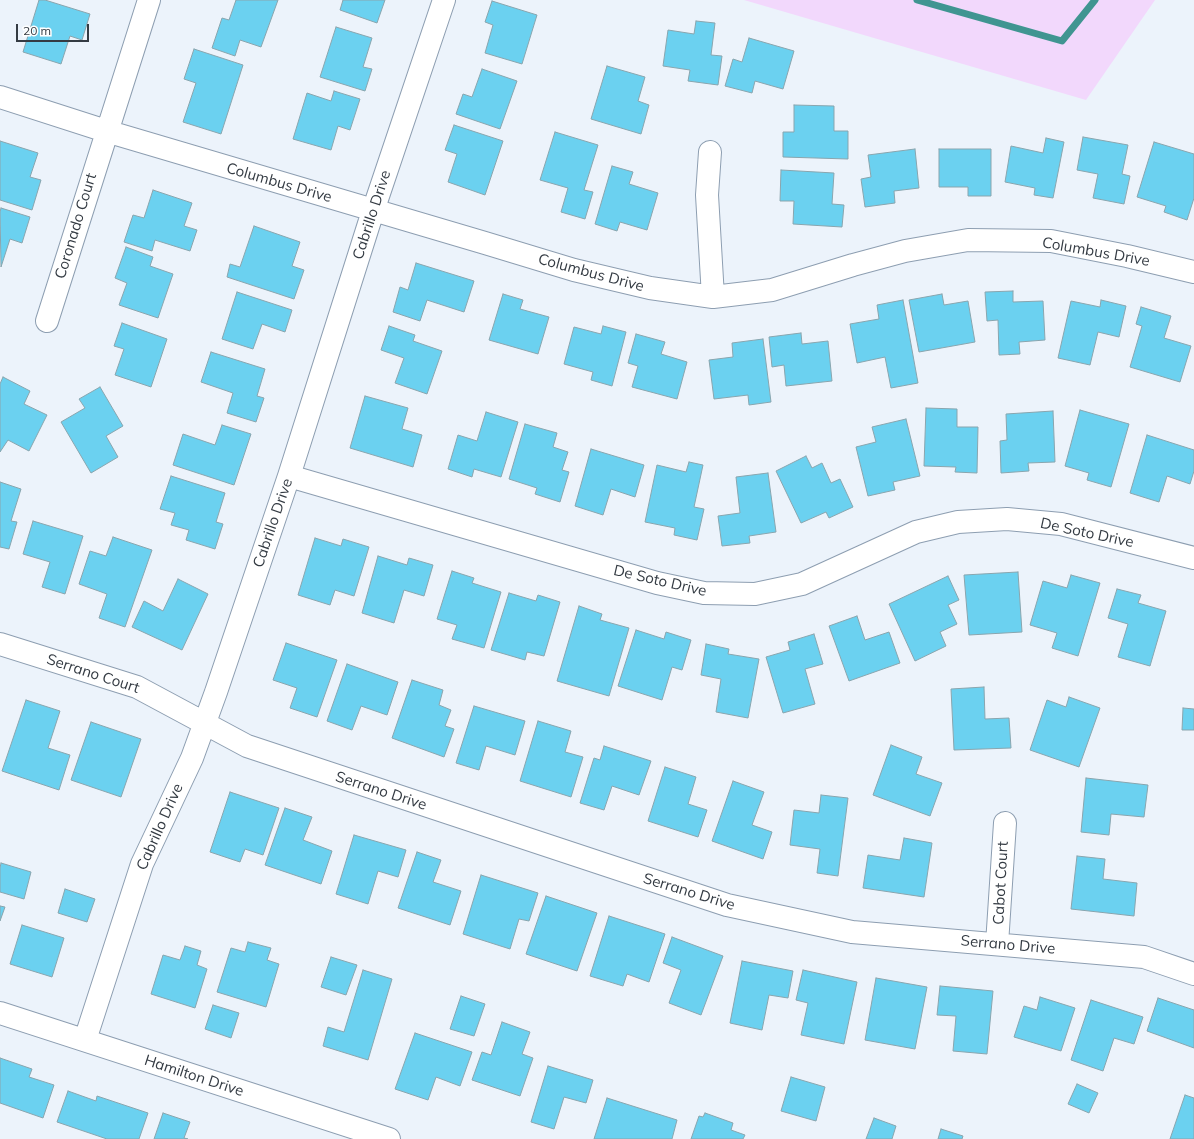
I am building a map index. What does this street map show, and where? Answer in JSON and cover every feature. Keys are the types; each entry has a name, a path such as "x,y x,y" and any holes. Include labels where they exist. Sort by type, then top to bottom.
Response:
{"street":[{"name":"Coronado Court","path":"47,321 106,131 149,0"},
{"name":"Cabrillo Drive","path":"85,1040 142,864 192,758 205,723 289,476 373,211 444,0"},
{"name":"Columbus Drive","path":"0,97 106,131 373,211 574,270 650,288 713,297 772,290 905,251 968,240 1051,241 1127,256 1194,272"},
{"path":"710,152 707,195 713,297"},
{"name":"De Soto Drive","path":"289,476 657,583 704,593 755,594 802,584 916,532 958,522 1007,519 1061,524 1194,558"},
{"name":"Serrano Court","path":"0,644 137,687 205,723"},
{"name":"Serrano Drive","path":"205,723 247,746 727,905 852,932 1144,957 1194,974"},
{"name":"Cabot Court","path":"997,944 1005,823"},
{"name":"Hamilton Drive","path":"0,1013 389,1139"}],"shaded area":[{"path":"744,0 1155,0 1086,100"}],"building":[{"path":"39,0 45,0 90,14 82,40 70,36 61,64 23,52"},
{"path":"236,0 278,0 261,47 240,40 235,56 212,48 222,18 229,20"},
{"path":"343,0 385,0 377,23 340,10"},
{"path":"492,1 537,15 522,64 485,53 493,25 485,22"},
{"path":"696,21 715,23 711,55 722,56 718,85 688,81 690,70 663,66 668,30 694,34"},
{"path":"336,27 372,38 363,67 372,69 365,91 320,77"},
{"path":"749,38 794,51 783,89 755,81 752,93 725,86 733,59 742,62"},
{"path":"194,49 243,65 221,134 183,122 196,83 184,79"},
{"path":"607,66 645,77 638,101 649,105 641,134 591,119"},
{"path":"482,69 517,81 500,129 456,114 463,94 472,97"},
{"path":"334,91 360,99 350,130 338,126 331,150 293,139 307,93 331,101"},
{"path":"794,105 834,106 834,131 848,131 848,159 783,157 783,132 794,132"},
{"path":"454,125 503,141 485,195 448,182 457,154 445,150"},
{"path":"555,132 598,145 584,190 593,192 585,219 561,212 568,188 540,180"},
{"path":"1083,137 1128,145 1122,174 1130,176 1124,204 1093,198 1098,174 1077,170"},
{"path":"1046,138 1064,142 1053,198 1034,195 1035,188 1005,182 1011,146 1043,153"},
{"path":"0,141 38,153 30,177 41,180 32,210 0,200"},
{"path":"1154,142 1194,154 1194,198 1187,220 1164,212 1166,206 1137,197"},
{"path":"915,149 919,188 894,191 895,203 865,207 861,179 871,177 868,155"},
{"path":"939,149 991,149 991,196 968,196 968,187 939,187"},
{"path":"612,166 633,172 629,184 658,193 647,230 620,222 617,231 595,224"},
{"path":"781,170 834,173 832,204 844,205 842,227 793,224 794,201 780,201"},
{"path":"153,190 192,203 184,226 197,230 190,251 155,240 152,251 124,242 133,215 144,218"},
{"path":"1,208 30,217 22,243 10,239 1,267 0,212"},
{"path":"254,226 300,242 292,266 304,270 294,299 227,277 230,264 240,267"},
{"path":"126,247 153,257 150,266 173,274 158,318 119,305 127,283 115,278"},
{"path":"416,263 474,281 464,312 427,300 420,321 393,312 400,287 408,290"},
{"path":"1013,291 1013,302 1043,301 1045,340 1019,342 1020,354 999,355 998,320 987,321 985,292"},
{"path":"237,292 292,310 285,332 262,324 253,349 222,339"},
{"path":"503,294 523,300 520,309 549,317 538,354 489,340"},
{"path":"942,294 944,305 968,301 975,342 919,352 909,300"},
{"path":"903,300 918,383 891,388 885,357 857,363 850,324 879,319 877,305"},
{"path":"1101,300 1126,306 1119,337 1098,332 1090,365 1058,358 1071,301 1100,307"},
{"path":"1141,307 1171,316 1164,338 1191,346 1180,382 1130,367 1142,326 1136,324"},
{"path":"122,323 167,339 151,387 115,375 124,349 114,346"},
{"path":"389,326 415,335 413,341 442,351 427,394 395,383 404,358 381,350"},
{"path":"603,326 626,332 612,386 591,380 593,372 564,364 574,327 601,334"},
{"path":"801,333 802,344 828,341 832,381 786,386 784,365 772,367 769,337"},
{"path":"636,334 665,342 661,354 687,362 677,399 632,387 638,366 628,363"},
{"path":"763,339 771,402 749,405 748,395 714,399 709,360 733,357 732,343"},
{"path":"211,352 265,369 257,396 264,398 256,422 227,413 233,393 201,382"},
{"path":"3,377 30,391 24,404 47,415 29,451 8,440 0,452 0,384"},
{"path":"100,387 123,426 106,436 118,457 91,473 61,422 85,408 79,399"},
{"path":"365,396 408,408 402,429 422,435 413,467 350,448"},
{"path":"926,408 957,409 957,427 978,427 977,473 955,472 956,467 924,466"},
{"path":"1080,410 1129,424 1111,487 1087,480 1089,473 1065,466"},
{"path":"1053,411 1055,462 1028,463 1029,471 1001,473 1000,441 1007,440 1006,414"},
{"path":"486,412 518,422 501,477 474,469 472,477 448,469 458,435 477,441"},
{"path":"906,419 920,476 893,482 895,490 868,496 856,447 876,442 872,427"},
{"path":"525,424 557,433 553,447 568,452 562,470 569,472 560,502 535,494 537,488 509,479"},
{"path":"222,425 251,434 234,485 173,465 183,434 215,445"},
{"path":"1147,435 1194,450 1194,471 1190,484 1167,476 1159,502 1130,493"},
{"path":"591,449 644,465 635,497 611,489 603,515 575,506"},
{"path":"806,456 812,468 822,463 831,483 840,479 853,507 829,518 826,512 801,523 776,471"},
{"path":"689,462 703,465 694,507 704,509 697,540 674,535 675,528 645,522 657,465 686,472"},
{"path":"768,473 776,532 749,536 750,543 722,546 718,516 740,513 736,477"},
{"path":"171,476 225,493 216,522 223,524 215,549 186,540 189,530 171,525 175,513 160,509"},
{"path":"0,482 21,489 11,521 17,522 9,549 0,547"},
{"path":"33,521 83,536 65,594 42,587 50,562 23,554"},
{"path":"113,537 152,550 125,627 99,618 107,594 79,584 90,551 106,556"},
{"path":"315,538 341,546 343,539 369,547 354,596 335,590 330,605 298,595"},
{"path":"378,556 407,565 409,558 433,565 424,596 404,590 394,623 362,613"},
{"path":"452,571 474,578 472,583 501,592 484,648 452,639 457,625 437,619"},
{"path":"1018,572 1022,632 969,635 964,575"},
{"path":"1071,575 1100,583 1078,656 1052,648 1057,633 1030,625 1043,581 1067,588"},
{"path":"948,576 959,600 948,605 957,624 940,632 946,646 915,661 889,604"},
{"path":"178,579 208,594 182,650 132,627 144,601 163,611"},
{"path":"1117,589 1141,595 1138,603 1166,611 1150,666 1118,657 1128,624 1108,618"},
{"path":"509,593 536,601 538,595 560,602 544,656 527,652 525,660 491,650"},
{"path":"579,606 602,614 600,620 629,628 609,696 557,681"},
{"path":"857,616 865,640 889,632 900,663 849,681 829,626"},
{"path":"636,630 664,639 666,632 691,640 682,670 672,667 662,700 618,686"},
{"path":"814,634 823,664 805,669 815,704 783,713 766,657 790,650 788,642"},
{"path":"286,643 337,660 317,717 290,708 297,688 273,680"},
{"path":"706,644 729,649 728,654 759,659 748,718 716,712 721,679 701,675"},
{"path":"347,664 398,682 387,715 361,706 352,730 327,721"},
{"path":"412,680 443,690 439,705 451,710 445,726 454,729 444,757 392,738"},
{"path":"984,687 985,719 1009,718 1011,748 954,750 951,689"},
{"path":"1069,697 1100,708 1079,767 1030,750 1047,700 1066,707"},
{"path":"26,700 60,711 48,748 70,755 59,790 2,771"},
{"path":"474,706 525,721 515,755 486,746 479,770 456,763"},
{"path":"1183,708 1194,709 1194,730 1182,730"},
{"path":"538,721 571,731 565,752 583,757 571,797 520,781"},
{"path":"91,722 141,739 121,797 71,780"},
{"path":"891,745 922,757 916,774 942,783 930,816 873,795"},
{"path":"604,746 651,761 639,795 612,786 604,810 580,803 594,758 600,760"},
{"path":"665,767 696,777 688,804 707,810 698,837 648,821"},
{"path":"1086,778 1148,785 1144,817 1111,814 1109,835 1081,832"},
{"path":"733,781 764,792 752,825 772,832 763,859 712,841"},
{"path":"230,792 279,808 263,855 245,849 240,862 210,852"},
{"path":"821,795 848,798 838,876 817,873 820,849 790,845 794,810 819,813"},
{"path":"285,808 312,817 303,840 332,851 321,884 265,865"},
{"path":"354,835 406,850 398,877 378,871 368,904 336,894"},
{"path":"904,838 932,843 924,897 863,888 868,855 900,860"},
{"path":"417,852 441,860 433,882 461,891 450,925 398,908"},
{"path":"1077,856 1105,859 1103,879 1137,883 1134,916 1071,909"},
{"path":"1,863 31,872 24,899 0,892"},
{"path":"481,875 538,893 529,921 519,919 510,949 463,934"},
{"path":"65,889 95,899 87,922 58,913"},
{"path":"546,896 597,913 577,971 526,954"},
{"path":"0,906 5,907 0,921"},
{"path":"609,916 665,934 649,982 627,974 623,986 590,976"},
{"path":"22,925 64,938 52,977 10,964"},
{"path":"672,937 723,956 701,1015 669,1003 681,970 663,963"},
{"path":"248,942 271,948 267,960 279,964 266,1007 217,992 231,948 245,952"},
{"path":"185,946 201,951 197,965 207,969 195,1008 151,994 163,955 180,960"},
{"path":"331,957 357,965 346,995 321,987"},
{"path":"742,961 793,971 788,998 769,995 762,1030 730,1023"},
{"path":"363,970 392,979 368,1060 323,1046 328,1027 344,1032"},
{"path":"803,970 857,982 844,1044 801,1035 808,1003 796,1000"},
{"path":"876,978 927,987 915,1049 865,1040"},
{"path":"940,986 993,991 987,1054 953,1051 956,1016 937,1015"},
{"path":"461,996 485,1004 474,1036 450,1029"},
{"path":"1040,997 1075,1008 1061,1051 1014,1037 1024,1006 1037,1010"},
{"path":"1158,998 1194,1010 1194,1048 1147,1031"},
{"path":"1091,1000 1143,1017 1134,1044 1114,1038 1103,1071 1071,1060"},
{"path":"213,1005 239,1013 231,1038 205,1029"},
{"path":"502,1022 530,1032 522,1054 533,1058 520,1096 472,1080 482,1052 491,1055"},
{"path":"415,1033 472,1052 460,1086 436,1077 428,1100 395,1089"},
{"path":"0,1058 32,1069 29,1077 54,1085 43,1118 0,1103"},
{"path":"548,1066 593,1080 586,1103 564,1097 554,1129 531,1122"},
{"path":"791,1077 825,1087 816,1121 781,1111"},
{"path":"1077,1084 1098,1093 1089,1113 1068,1104"},
{"path":"68,1091 96,1101 97,1096 148,1113 139,1139 107,1139 57,1122"},
{"path":"1185,1095 1194,1098 1194,1139 1170,1139"},
{"path":"607,1098 677,1120 672,1139 594,1139"},
{"path":"163,1113 190,1122 184,1138 188,1139 154,1139"},
{"path":"705,1113 733,1123 731,1130 745,1135 743,1139 691,1139 699,1116 703,1117"},
{"path":"874,1118 896,1126 892,1139 866,1139"},
{"path":"941,1129 963,1136 962,1139 938,1139"}],"waterway":[{"path":"917,0 1062,41 1095,0"}]}
